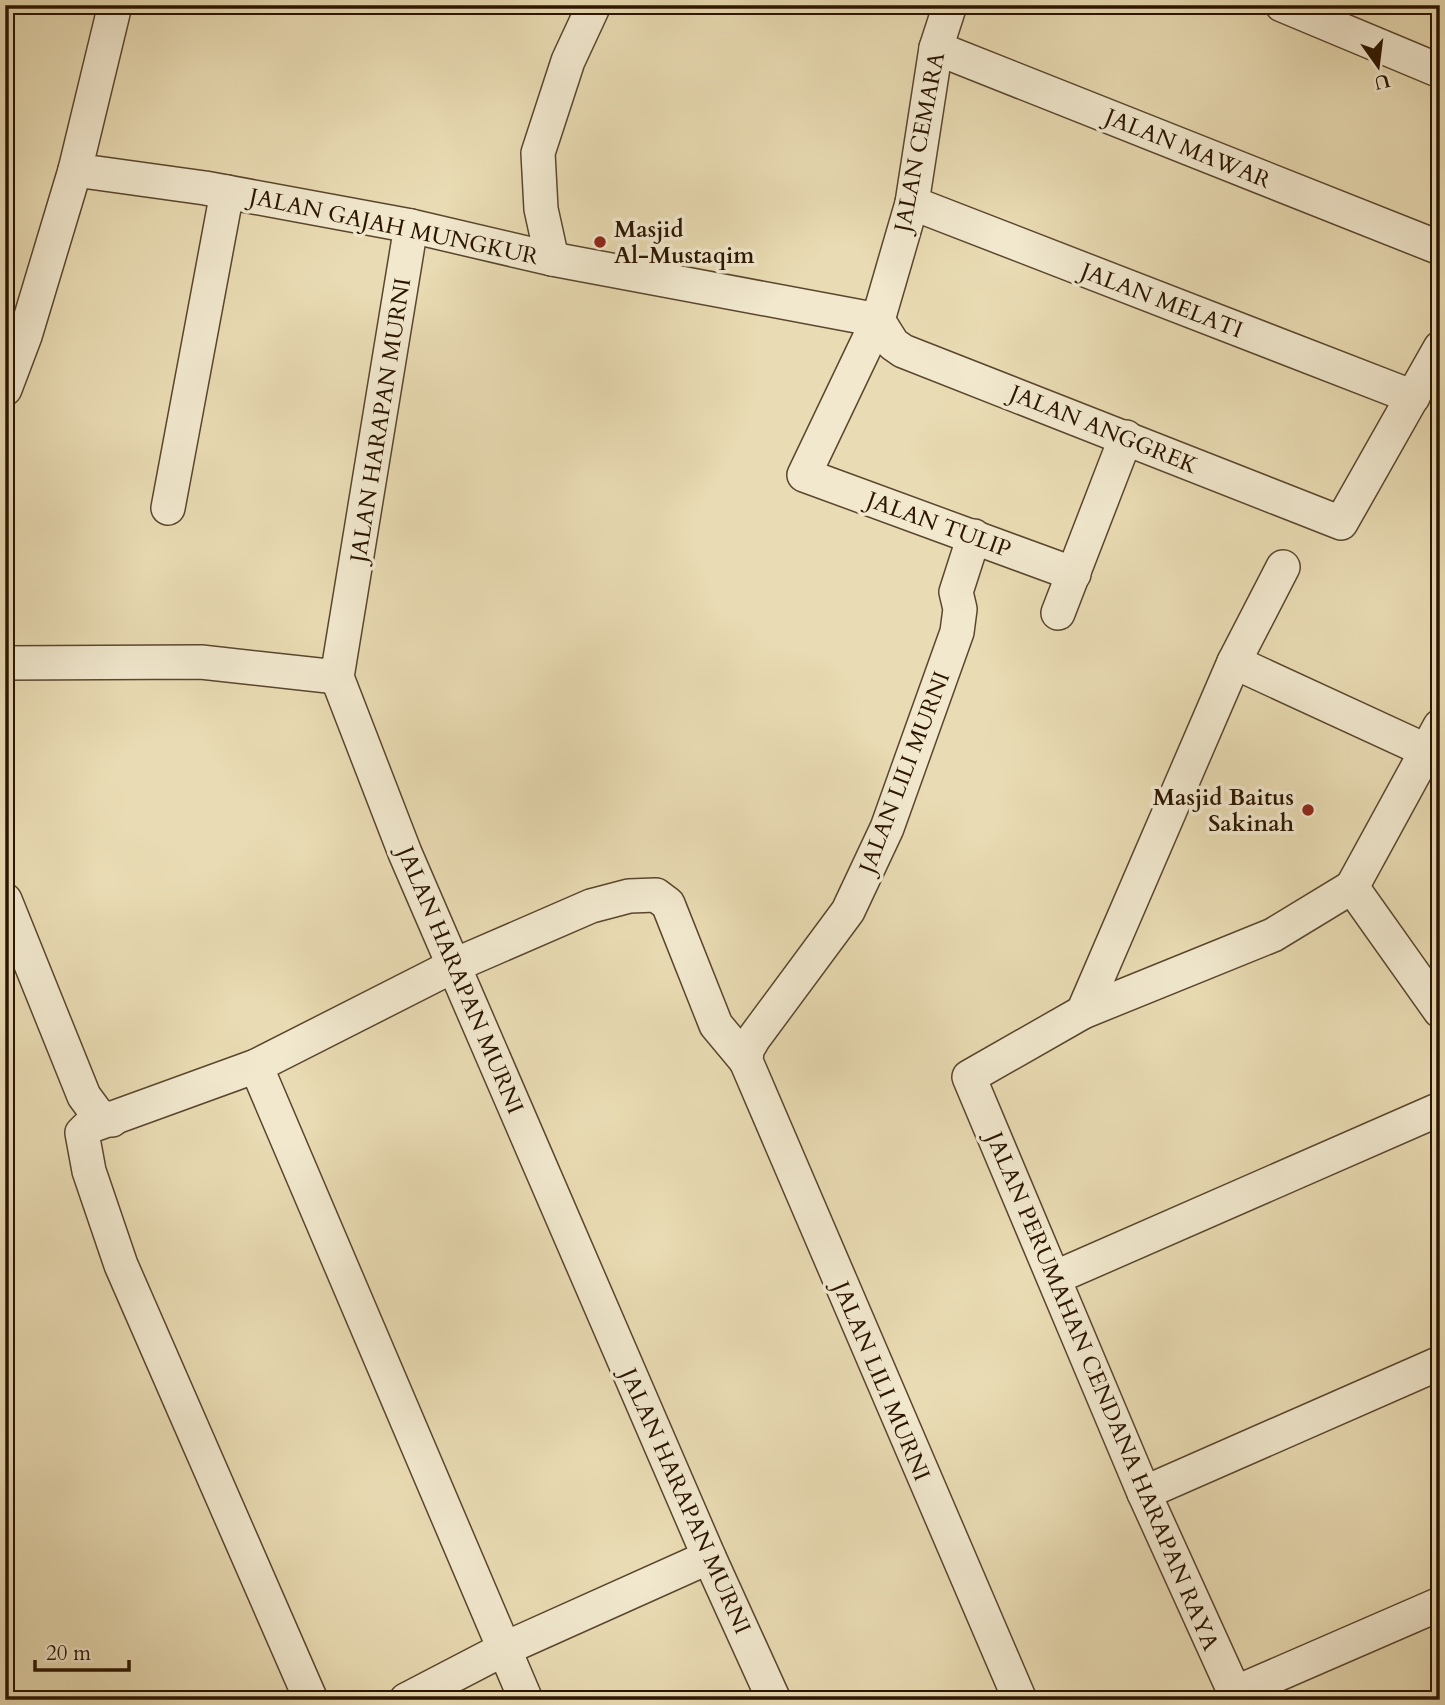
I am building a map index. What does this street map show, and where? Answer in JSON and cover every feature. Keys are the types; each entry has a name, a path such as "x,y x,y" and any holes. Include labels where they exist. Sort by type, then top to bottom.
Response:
{"street":[{"path":"5,389 15,334 75,170 115,5"},
{"path":"552,259 541,209 538,153 568,61 594,5"},
{"name":"JALAN CEMARA","path":"804,475 878,320 912,203 936,48 950,5"},
{"path":"1282,5 1320,12 1440,71"},
{"name":"JALAN MAWAR","path":"936,48 1440,248"},
{"name":"JALAN GAJAH MUNGKUR","path":"75,170 227,192 411,226 552,259 878,320"},
{"path":"168,508 227,192"},
{"name":"JALAN MELATI","path":"912,203 1413,397"},
{"name":"JALAN HARAPAN MURNI","path":"411,226 337,677 405,853 709,1557 774,1700"},
{"name":"JALAN ANGGREK","path":"878,320 893,344 903,351 1341,523 1413,397"},
{"path":"1413,397 1440,348"},
{"path":"1058,613 1126,437"},
{"name":"JALAN TULIP","path":"804,475 1074,574"},
{"name":"JALAN LILI MURNI","path":"746,1061 747,1050 754,1038 848,911 887,828 957,632 960,609 956,592 974,536"},
{"path":"1083,1012 1234,662 1283,567"},
{"path":"5,663 201,662 337,677"},
{"path":"1083,1012 1273,935 1352,887 1433,738 1234,662"},
{"path":"1352,887 1440,1012"},
{"name":"JALAN LILI MURNI","path":"311,1700 121,1265 89,1171 82,1133 88,1127 256,1066 455,965 591,906 629,896 656,895 668,904 716,1025 746,1061 1020,1700"},
{"path":"5,900 83,1096 99,1115 112,1120"},
{"name":"JALAN PERUMAHAN CENDANA HARAPAN RAYA","path":"1083,1012 971,1073 968,1081 1144,1493 1236,1696"},
{"path":"256,1066 526,1700"},
{"path":"1054,1278 1440,1108"},
{"path":"1144,1493 1440,1363"},
{"path":"405,1700 504,1649 709,1557"},
{"path":"1236,1696 1440,1604"}],"place":[{"name":"Masjid Al-Mustaqim","path":"600,242"},
{"name":"Masjid Baitus Sakinah","path":"1308,810"}]}
